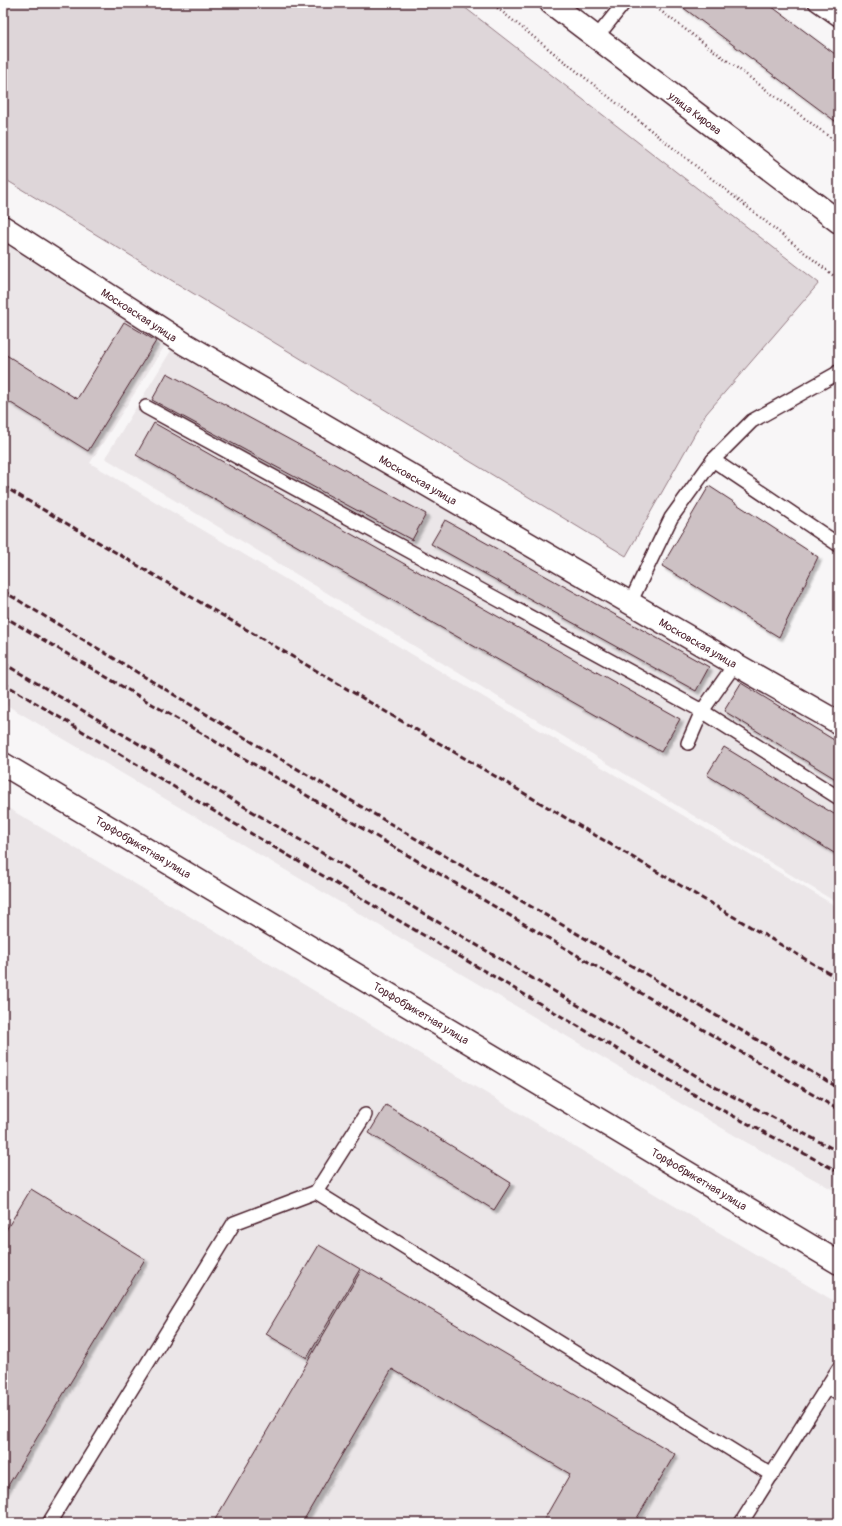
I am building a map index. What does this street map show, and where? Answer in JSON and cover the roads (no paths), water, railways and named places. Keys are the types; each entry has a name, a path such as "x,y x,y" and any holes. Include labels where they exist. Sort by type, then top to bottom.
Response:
{"street":[{"name":"улица Кирова","path":"551,3 839,222"},
{"name":"Московская улица","path":"5,232 185,344 839,723"},
{"name":"Торфобрикетная улица","path":"3,764 839,1263"}],"lane":[{"path":"596,38 624,3"},
{"path":"815,3 839,20"},
{"path":"630,603 671,518 713,460 752,422 839,371"},
{"path":"146,407 702,711 839,798"},
{"path":"713,460 839,545"},
{"path":"688,743 702,711 735,664"},
{"path":"49,1523 234,1223 316,1192 365,1115"},
{"path":"316,1192 772,1475"},
{"path":"741,1523 839,1368"},
{"path":"827,1387 839,1394"}],"railway":[{"path":"3,486 839,979"},
{"path":"3,591 267,751 839,1088"},
{"path":"3,616 839,1110"},
{"path":"3,663 715,1087 839,1152"},
{"path":"3,683 235,824 705,1101 839,1172"}]}
